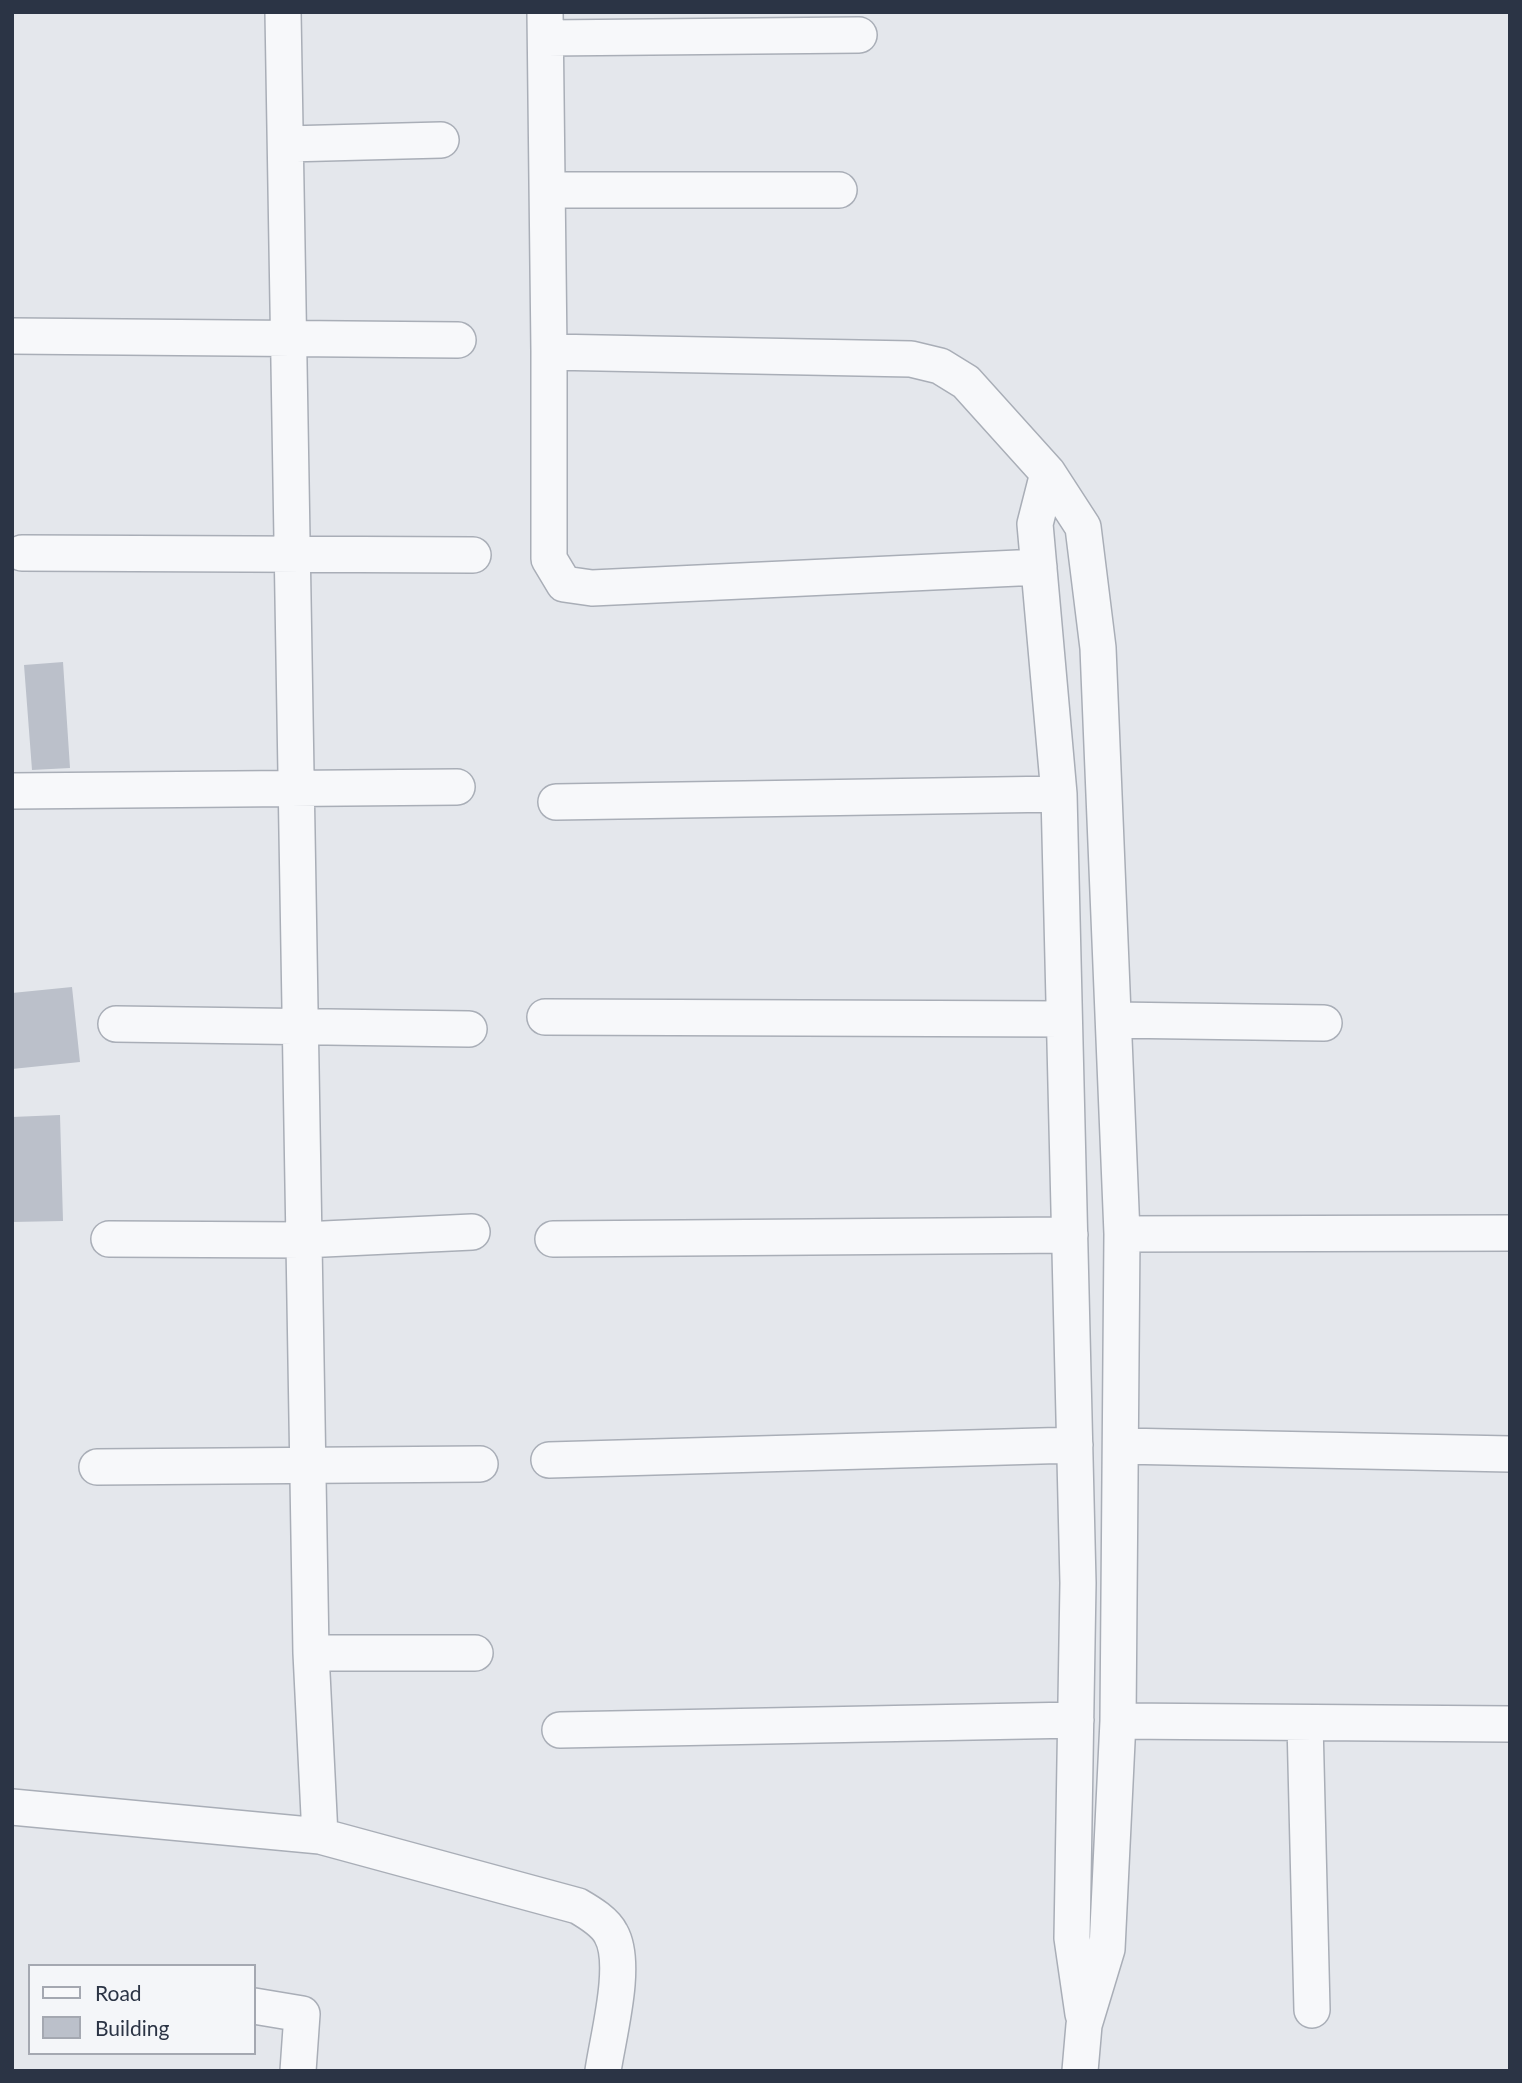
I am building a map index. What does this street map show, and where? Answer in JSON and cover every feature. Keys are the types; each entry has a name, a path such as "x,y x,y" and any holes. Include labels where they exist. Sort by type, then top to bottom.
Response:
{"street":[{"path":"283,12 310,1653 320,1836"},
{"path":"859,35 546,25 550,352 549,559 564,584 592,588 1039,567"},
{"path":"287,144 441,140"},
{"path":"548,190 839,190"},
{"path":"12,337 458,340"},
{"path":"550,352 911,359 940,366 966,382 1048,473 1083,527 1099,677 1122,1234 1118,1721 1107,1949 1084,2025 1080,2071"},
{"path":"1048,473 1035,524 1059,794 1078,1583 1072,1938 1084,2025"},
{"path":"22,553 473,555"},
{"path":"1047,681 1099,677"},
{"path":"12,791 457,787"},
{"path":"556,803 1059,794"},
{"path":"545,1017 1063,1019"},
{"path":"1114,1020 1324,1023"},
{"path":"116,1024 468,1029"},
{"path":"1066,1120 1117,1119"},
{"path":"109,1239 303,1240 472,1233"},
{"path":"1122,1234 1510,1233"},
{"path":"553,1239 1070,1235"},
{"path":"548,1460 1075,1445"},
{"path":"1121,1446 1510,1454"},
{"path":"97,1467 481,1464"},
{"path":"1078,1583 1119,1584"},
{"path":"310,1653 475,1653"},
{"path":"560,1730 1076,1720"},
{"path":"1118,1721 1510,1724"},
{"path":"1305,1723 1312,2010"},
{"path":"12,1807 320,1836 578,1906 597,1918 611,1934 619,1957 603,2071"},
{"path":"256,2006 302,2014 299,2071"}],"building":[{"path":"63,662 70,768 32,770 24,665"},
{"path":"72,987 80,1062 12,1069 12,993"},
{"path":"60,1115 63,1221 12,1222 12,1117"}]}
